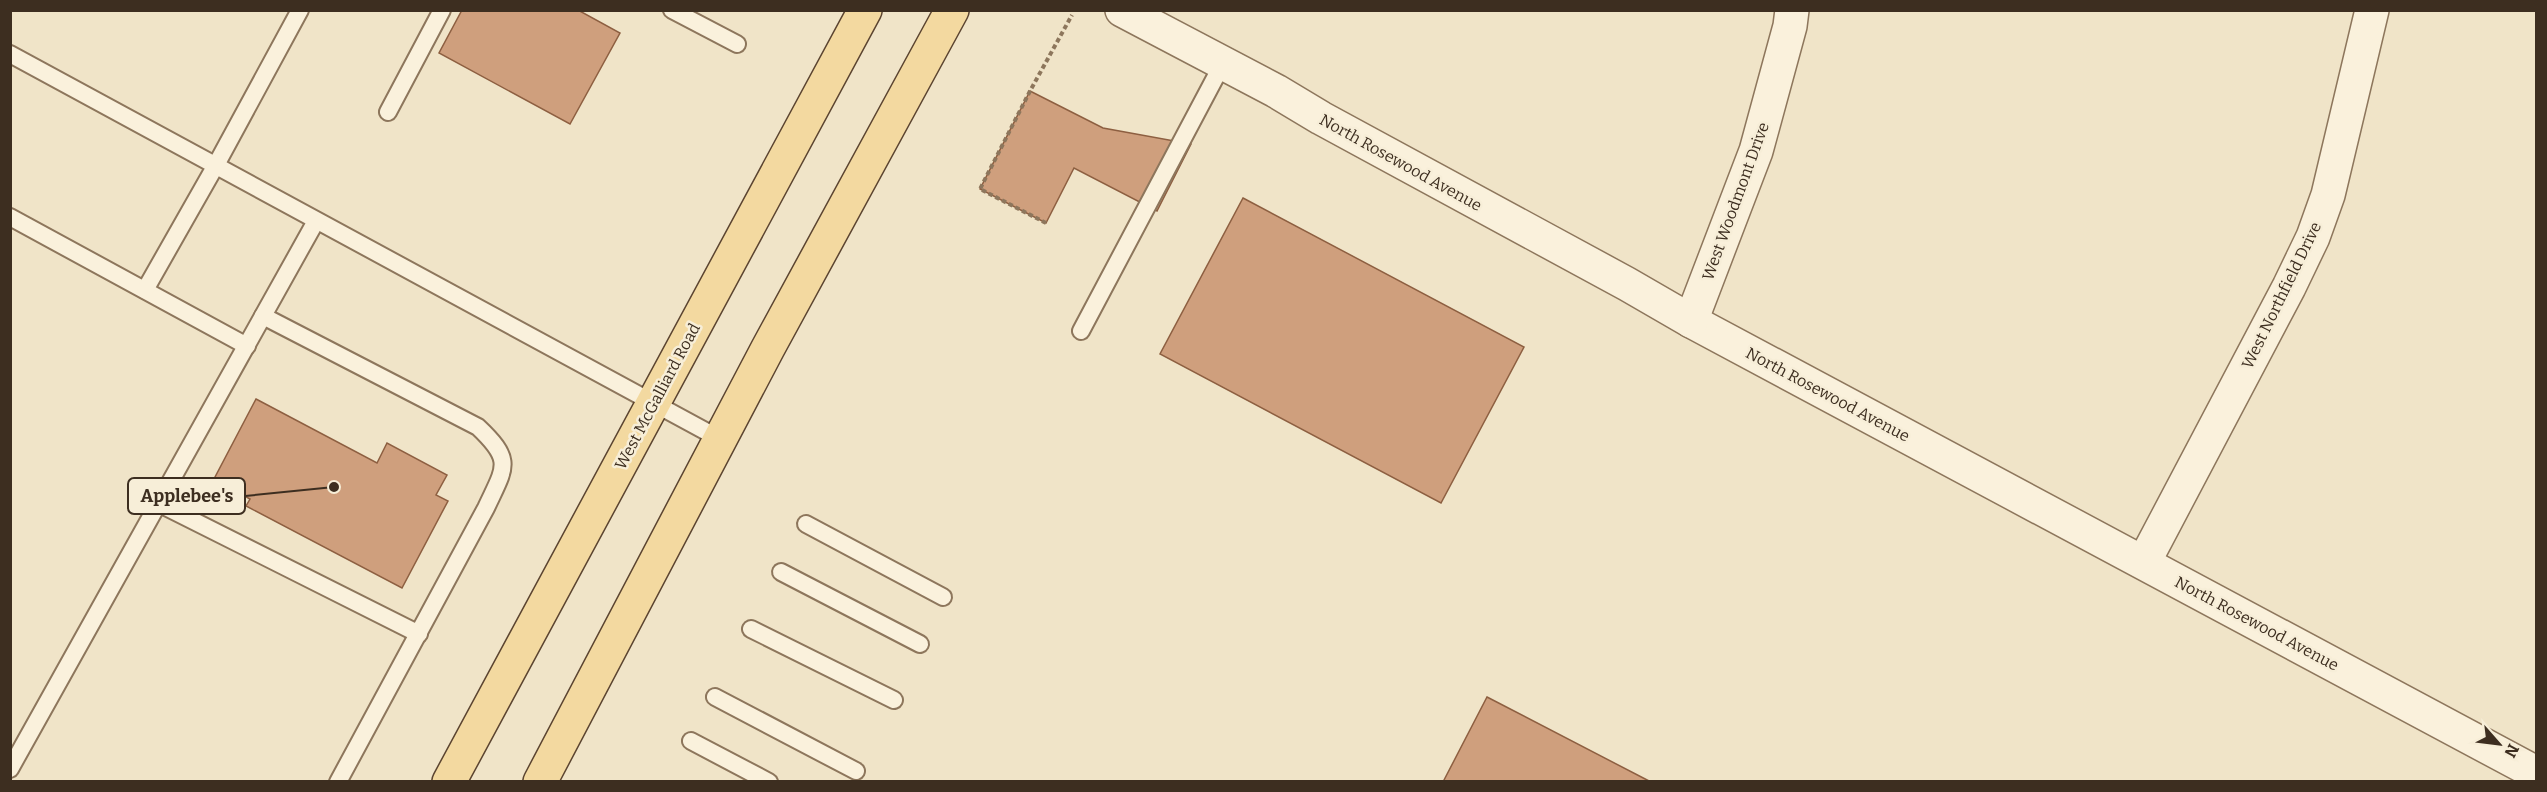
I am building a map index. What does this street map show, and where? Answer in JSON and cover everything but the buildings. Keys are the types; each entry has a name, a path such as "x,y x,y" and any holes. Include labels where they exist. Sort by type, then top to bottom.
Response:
{"main road":[{"name":"West McGalliard Road","path":"449,782 865,10"},
{"path":"540,782 720,439 952,10"}],"street":[{"name":"North Rosewood Avenue","path":"1122,10 1691,321 2536,773"},
{"name":"West Woodmont Drive","path":"1691,321 1756,151 1792,10"},
{"name":"West Northfield Drive","path":"2144,562 2313,237 2328,195 2372,10"}],"lane":[{"path":"144,290 216,165 300,10"},
{"path":"388,112 442,10"},
{"path":"672,10 736,44"},
{"path":"10,54 720,439"},
{"path":"1081,331 1222,63"},
{"path":"10,217 247,346"},
{"path":"10,769 316,221"},
{"path":"263,316 478,428 498,446 504,469 486,508 338,782"},
{"path":"160,504 419,634"},
{"path":"806,524 943,597"},
{"path":"781,572 921,644"},
{"path":"751,629 894,700"},
{"path":"715,698 856,771"},
{"path":"691,741 769,782"}],"path":[{"path":"1046,223 980,189 1072,15"}],"place":[{"name":"Applebee's","path":"334,487"}]}
